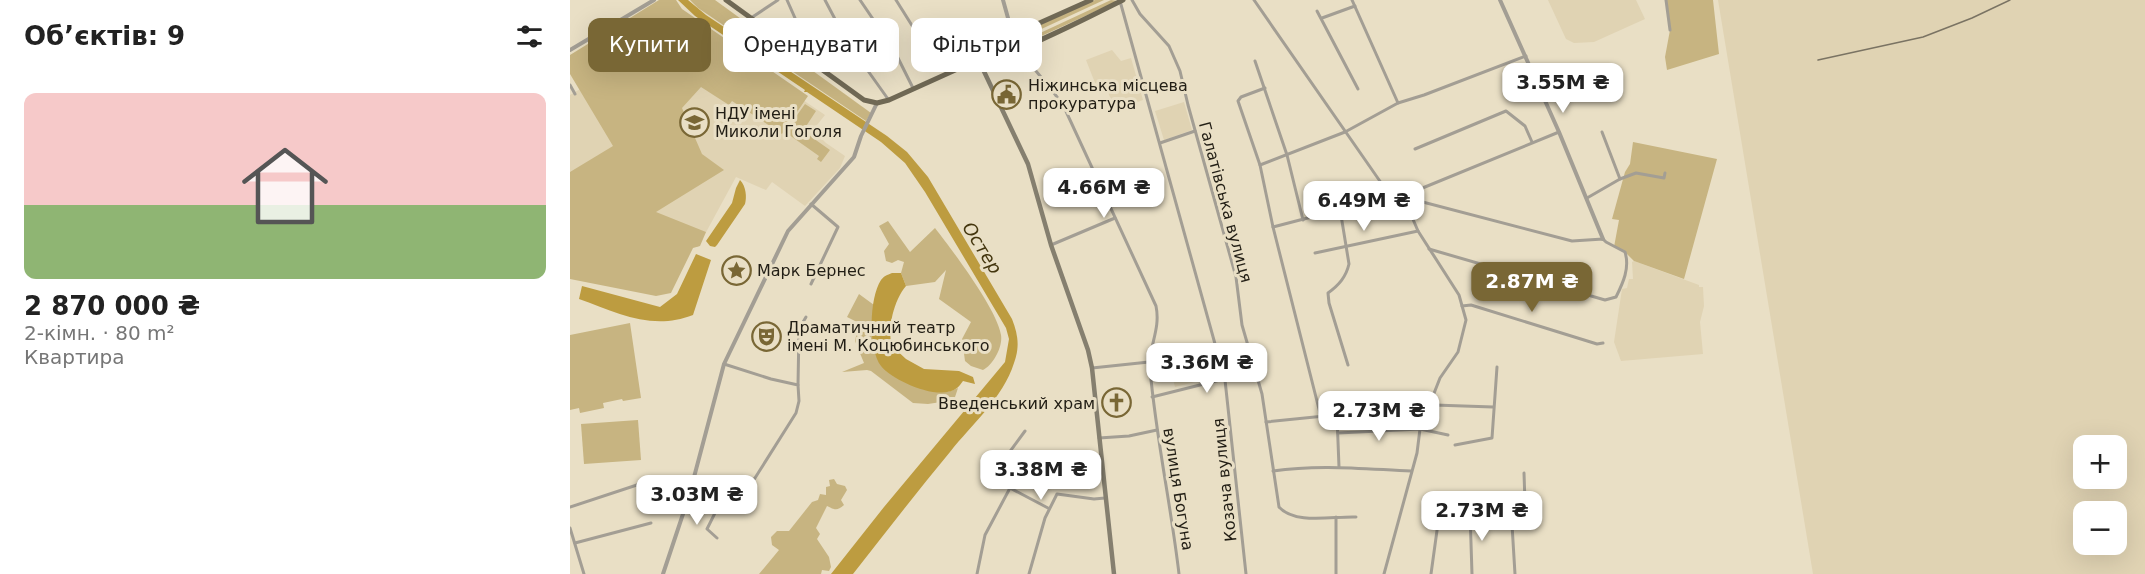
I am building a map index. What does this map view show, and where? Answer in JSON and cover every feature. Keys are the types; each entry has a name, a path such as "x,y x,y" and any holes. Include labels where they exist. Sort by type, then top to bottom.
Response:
{"main road":[{"path":"726,0 751,18"},
{"path":"1042,23 1091,0"},
{"path":"1042,38 1120,0"},
{"path":"825,72 864,100 877,103 887,101 952,72"},
{"path":"985,72 1028,164 1051,245 1086,341 1092,368 1114,574"}],"street":[{"path":"570,50 653,0"},
{"path":"751,18 778,0"},
{"path":"787,0 795,18"},
{"path":"825,0 846,40 887,101"},
{"path":"860,0 894,50 913,90"},
{"path":"896,0 911,24"},
{"path":"1003,0 1008,18"},
{"name":"Козача вулиця","path":"1120,0 1225,380 1246,574"},
{"name":"Галатівська вулиця","path":"1132,0 1140,14 1166,42 1175,56 1236,277 1242,326 1256,370 1279,507 1283,512 1298,518 1356,517"},
{"path":"1254,0 1384,186 1396,195"},
{"path":"1352,0 1398,103"},
{"path":"1429,249 1605,300 1616,297 1628,262 1625,252 1603,239 1559,132 1500,0"},
{"path":"1666,0 1670,30"},
{"path":"1322,18 1355,6"},
{"path":"1317,11 1358,89"},
{"path":"1260,165 1345,132 1398,103 1526,56"},
{"path":"1255,61 1287,154 1303,220"},
{"name":"вулиця Богуна","path":"1037,72 1065,107 1156,306 1158,322 1149,362 1152,397 1174,526 1179,574"},
{"path":"571,88 575,94"},
{"path":"1265,88 1241,96 1238,101 1260,165 1273,227 1321,417"},
{"path":"663,574 689,496 724,364 788,231 851,161 877,103"},
{"path":"1415,149 1506,111 1525,126 1532,142"},
{"path":"1159,143 1195,131"},
{"path":"1403,196 1559,132"},
{"path":"1602,132 1620,178"},
{"path":"1586,198 1620,178 1636,173 1664,178 1665,173"},
{"path":"1273,227 1396,195 1572,241 1603,239"},
{"path":"1384,574 1417,453 1419,429 1440,378 1458,352 1466,320 1459,296 1418,231 1403,196"},
{"path":"811,284 838,227 812,204"},
{"path":"1340,209 1349,264 1347,273 1338,286 1328,293 1348,365"},
{"path":"1051,245 1115,218"},
{"path":"1315,253 1418,231"},
{"path":"1462,306 1471,305 1597,344 1603,343"},
{"path":"570,507 643,482 653,482 718,507 735,505 796,413 799,401 800,329 806,317"},
{"path":"1092,368 1149,362"},
{"path":"724,364 798,385"},
{"path":"1455,445 1492,438 1497,367"},
{"path":"1152,397 1225,380 1256,370"},
{"path":"1266,422 1429,406 1493,407"},
{"path":"1337,416 1340,467"},
{"path":"1338,433 1419,429 1448,435"},
{"path":"1099,438 1129,436 1157,430"},
{"path":"1025,431 992,476 1049,508"},
{"path":"1273,471 1299,467 1340,467 1412,471"},
{"path":"1431,574 1439,516 1522,506 1526,503 1524,473"},
{"path":"976,574 985,535 1010,488"},
{"path":"1029,574 1049,508 1057,494 1094,499 1105,498"},
{"path":"717,538 707,529 718,507"},
{"path":"1511,508 1515,574"},
{"path":"1470,512 1472,574"},
{"path":"1336,516 1336,574"},
{"path":"575,543 651,523"},
{"path":"570,528 584,574"}],"shaded area":[{"path":"659,0 676,0 682,9 695,18 630,18"},
{"name":"Остер","path":"678,0 688,0 710,18 695,16"},
{"path":"690,0 715,0 740,18 723,18 723,25"},
{"path":"1095,0 1104,0 1042,29 1042,24"},
{"path":"1111,0 1118,1 1042,36 1042,32"},
{"path":"1548,0 1636,0 1645,19 1594,42 1574,43 1566,39"},
{"path":"1666,0 1713,0 1719,54 1667,70 1665,57 1670,30"},
{"path":"1718,0 2145,0 2145,574 1813,574"},
{"name":"Остер","path":"711,18 723,26 723,35 711,27"},
{"path":"711,29 723,37 723,72 773,72 808,96 782,134 732,101 729,105 701,87 682,108 702,154 724,170 656,212 706,232 700,246 693,248 671,293 656,296 570,279 570,172 613,146 570,74 570,55 588,44 588,72 711,72"},
{"path":"1112,50 1121,61 1131,58 1143,100 1115,110 1106,87 1097,88 1086,60"},
{"name":"НДУ імені Миколи Гоголя","path":"609,72 673,72 803,100 825,115 813,130 826,143 845,156 840,168 805,206 772,182 766,190 736,177 698,247 651,245 570,185 570,95"},
{"name":"Остер","path":"778,72 791,72 907,152 928,177 1012,319 1018,341 1009,376 995,399 853,574 831,574 1005,362 1009,339 1006,328 925,192 905,163 881,142 804,92 805,90"},
{"path":"793,72 814,72 871,113 866,121"},
{"path":"1184,102 1192,130 1164,140 1155,111"},
{"path":"805,104 816,111 803,131 830,150 821,162 817,159 819,156 785,132"},
{"path":"1633,142 1717,159 1684,279 1634,261 1625,252 1614,247 1619,220 1612,219 1625,172 1630,164"},
{"path":"740,180 744,185 745,204 717,245 710,246 706,241 732,203"},
{"path":"888,221 910,252 935,228 983,296 998,324 1001,340 996,355 983,370 965,361 962,339 971,322 939,299 946,270 935,282 906,286 901,273 904,262 886,261 884,251 889,244 879,226"},
{"path":"696,254 711,260 693,315 678,319 649,321 579,299 582,286 660,307 677,294"},
{"path":"1632,262 1703,287 1704,306 1700,322 1703,354 1621,361 1614,342 1622,289 1627,288 1629,279 1633,279"},
{"path":"892,273 901,273 906,286 893,314 890,331 892,346 906,359 924,369 959,371 973,377 975,384 963,381 949,392 929,391 896,378 881,366 872,336 872,311 881,280"},
{"path":"859,294 874,305 871,329 922,389 948,392 958,388 954,400 928,404 913,403 871,371 842,372 864,363 855,341 859,323 847,317"},
{"path":"630,323 641,398 603,403 604,408 580,413 579,408 570,410 570,335"},
{"path":"1196,355 1199,364 1205,362 1207,364 1211,378 1207,377 1207,379 1175,387 1172,375 1182,371 1179,362"},
{"path":"638,420 641,460 584,464 581,424"},
{"path":"834,479 837,484 845,486 847,490 841,500 844,505 836,509 827,506 816,528 820,534 817,539 829,557 831,567 829,571 822,570 821,574 759,574 779,550 772,545 771,537 777,531 789,531 812,502 818,500 820,494 826,495 826,487 830,486 829,480"}],"railway":[{"path":"1818,60 1923,37 2010,0"}],"place":[{"name":"Ніжинська місцева прокуратура","path":"1007,94"},
{"name":"НДУ імені Миколи Гоголя","path":"694,122"},
{"name":"Марк Бернес","path":"736,270"},
{"name":"Драматичний театр імені М. Коцюбинського","path":"766,336"},
{"name":"Введенський храм","path":"1116,403"}]}
